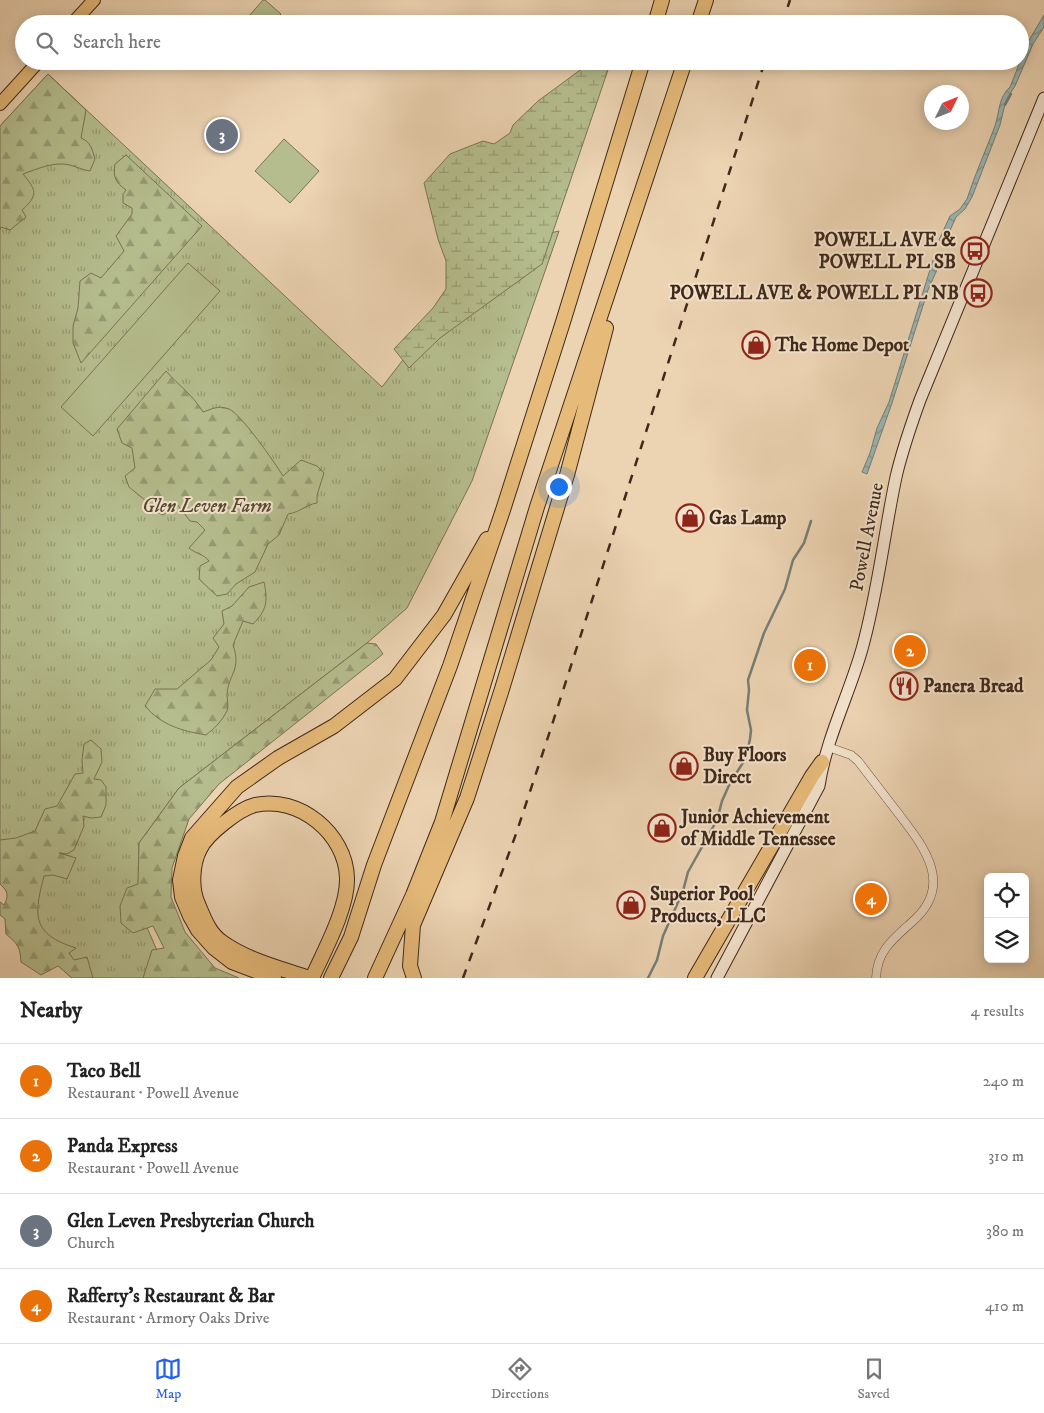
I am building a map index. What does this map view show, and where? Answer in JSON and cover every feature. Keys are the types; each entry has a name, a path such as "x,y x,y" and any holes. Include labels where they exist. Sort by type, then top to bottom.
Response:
{"highway":[{"path":"658,15 662,0"},
{"path":"701,15 706,0"},
{"path":"332,978 351,936 374,865 450,666 503,510 640,70"},
{"path":"375,978 413,894 442,822 537,507 683,70"},
{"path":"414,978 410,966 413,926 467,798 505,680 567,475 642,191"},
{"path":"274,978 260,967 221,942 207,925 194,895 195,866 200,848 238,813 254,806 271,804 286,806 311,816 332,836 342,857 347,878 343,904 311,978 260,967 232,962 214,948 198,930 182,897 180,880 185,856 192,838 237,787 278,758 334,726 395,679 444,615 503,510"},
{"path":"695,978 812,776 822,762"}],"main road":[{"path":"80,15 94,0"},
{"path":"0,104 31,70"},
{"name":"Powell Avenue","path":"717,978 819,786 822,762 862,648 884,546 896,476 908,434 920,400 1044,98"}],"street":[{"path":"828,747 851,755 858,761 919,841 927,853 932,868 932,884 926,906 915,920 895,936 885,948 878,965 876,978"}],"green space":[{"path":"263,0 281,14 280,15 250,15"},
{"path":"580,70 608,70 542,264 440,338 409,368 394,349 433,308 446,289 446,261 438,239 424,183 450,154 483,141 494,144 510,133 513,125 538,101"},
{"name":"Glen Leven Farm","path":"48,74 382,387 491,246 559,231 472,481 407,608 367,643 179,788 139,843 138,907 159,955 188,978 72,978 21,932 14,897 0,884 0,126"},
{"path":"48,74 86,110 81,138 89,144 95,159 90,171 70,165 58,164 23,174 31,184 34,192 31,200 22,210 26,217 10,230 1,227 0,230 0,126"},
{"path":"284,139 319,171 290,203 255,171"},
{"path":"126,155 202,226 81,363 73,343 73,326 78,308 80,281 91,273 101,278 124,251 116,236 132,214 132,208 123,203 123,194 126,190 117,182 114,172 115,164"},
{"path":"188,263 220,291 93,436 61,407"},
{"path":"166,371 190,395 203,412 222,407 234,413 258,440 283,476 301,460 317,466 324,473 317,495 317,503 288,514 279,535 268,544 255,572 236,584 227,594 217,596 199,579 200,566 209,561 189,548 205,530 197,522 190,521 177,504 163,515 153,510 151,505 129,487 125,476 135,468 132,448 122,443 117,429"},
{"path":"264,582 266,600 264,610 253,624 243,621 233,645 236,660 228,688 228,709 218,724 206,735 172,726 151,713 145,706 155,689 177,689 211,660 219,647 213,638 224,624 222,611 232,606 249,587"},
{"path":"367,643 376,644 383,654 219,784 189,819 172,868 171,897 185,932 215,968 239,978 143,978 152,950 164,948 153,926 133,933 121,923 120,906 127,888 138,884 139,843 179,788"},
{"path":"91,740 101,749 102,762 94,779 101,780 106,787 106,805 101,817 91,818 83,816 84,826 74,850 67,854 59,853 76,858 67,879 53,875 44,876 38,902 38,912 39,921 43,929 61,942 76,948 69,953 74,960 87,957 93,978 72,978 58,966 41,975 21,962 18,946 6,934 5,919 0,915 0,902 4,905 7,896 5,889 0,884 0,840 16,838 35,831 45,809 57,806 75,774 83,773 84,744"}],"water":[{"path":"1044,15 1044,27 1029,53 1029,40"},
{"path":"1017,70 1022,70 1006,100 1000,125 972,197 965,209 956,217 945,242 939,240 950,216 960,209 967,199 995,126 1001,100 1010,87"},
{"path":"933,260 940,263 928,290 867,474 862,472 877,428 889,402"}],"waterway":[{"path":"1005,105 1011,94"},
{"path":"648,978 657,960 663,936 683,891 688,872 717,820 722,801 730,783 746,758 751,730 747,710 748,680 764,633 785,589 793,560 804,543 811,521"}],"railway":[{"path":"785,15 790,0"},
{"path":"463,978 516,834 551,728 762,70"}],"place":[{"name":"Glen Leven Presbyterian Church","path":"222,135"},
{"name":"POWELL AVE & POWELL PL SB","path":"975,251"},
{"name":"POWELL AVE & POWELL PL NB","path":"978,293"},
{"name":"The Home Depot","path":"756,345"},
{"name":"Gas Lamp","path":"690,518"},
{"name":"Panda Express","path":"910,651"},
{"name":"Taco Bell","path":"810,665"},
{"name":"Panera Bread","path":"904,686"},
{"name":"Buy Floors Direct","path":"684,766"},
{"name":"Junior Achievement of Middle Tennessee","path":"662,828"},
{"name":"Rafferty's Restaurant & Bar","path":"871,899"},
{"name":"Superior Pool Products, LLC","path":"631,905"}]}
